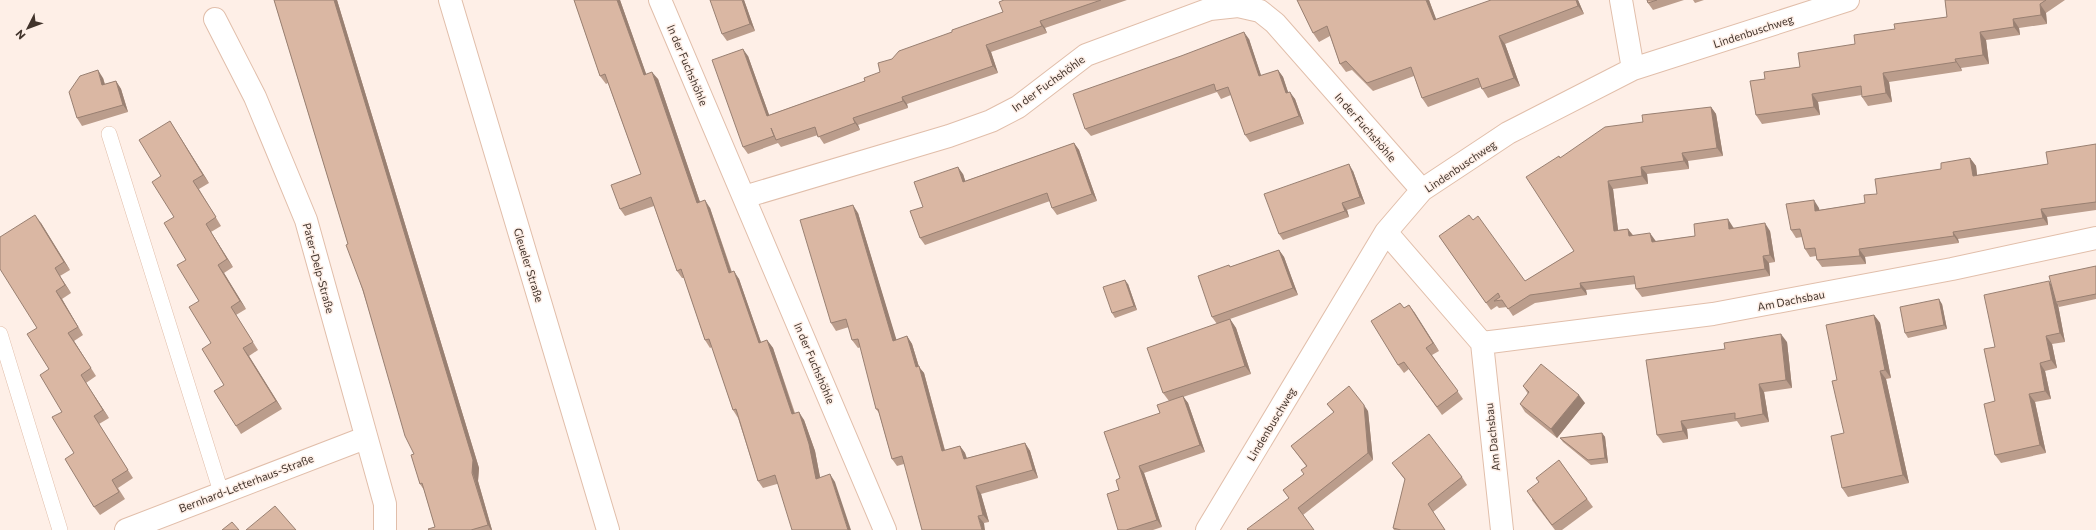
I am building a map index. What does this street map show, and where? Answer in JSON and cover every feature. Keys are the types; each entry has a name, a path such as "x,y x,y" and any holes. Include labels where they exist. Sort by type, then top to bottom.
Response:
{"street":[{"name":"Gleueler Straße","path":"450,0 608,530"},
{"name":"In der Fuchshöhle","path":"660,0 885,530"},
{"path":"1621,0 1633,69"},
{"name":"Lindenbuschweg","path":"1207,530 1386,232 1422,190 1508,134 1633,69 1848,0"},
{"name":"In der Fuchshöhle","path":"744,197 948,136 991,121 1018,107 1086,55 1210,9 1238,6 1262,6 1275,24 1422,190"},
{"name":"Pater-Delp-Straße","path":"215,19 255,97 306,220 365,438 385,504 385,530"},
{"path":"1386,232 1482,344"},
{"name":"Am Dachsbau","path":"1502,530 1482,344 1713,314 1944,271 2096,238"},
{"name":"Bernhard-Letterhaus-Straße","path":"126,530 221,492 365,438"}],"lane":[{"path":"109,134 221,492"},
{"path":"0,334 60,530"}],"building":[{"path":"274,0 334,0 473,460 472,473 488,525 471,530 428,529 435,527 422,483 420,484 411,455 414,454 405,436 363,290 346,245 348,244"},
{"path":"574,0 617,0 644,75 652,72 697,203 705,200 729,273 734,271 759,343 767,340 792,414 799,412 809,444 816,479 830,474 848,530 792,530 775,475 758,481 736,409 733,410 709,339 705,340 681,269 677,271 651,197 620,209 611,185 641,174 605,74 600,76"},
{"path":"710,0 742,0 750,24 722,34"},
{"path":"1004,0 1101,0 1040,21 1042,26 986,45 993,66 902,97 903,101 853,118 855,123 818,137 815,127 776,140 771,128 774,136 743,147 712,60 743,49 767,116 865,81 864,78 880,72 878,63 892,59 899,51 1003,12 999,2"},
{"path":"1297,0 1426,0 1434,20 1491,0 1576,0 1578,6 1499,36 1514,78 1482,89 1478,78 1422,98 1411,67 1367,83 1346,61 1340,64 1327,26 1313,33"},
{"path":"1647,0 1657,0 1648,3"},
{"path":"1945,0 2046,0 2040,4 2041,15 2013,19 2014,27 1980,32 1983,55 1955,59 1956,62 1883,73 1886,93 1862,97 1861,86 1812,94 1814,107 1756,115 1750,81 1765,79 1764,72 1800,67 1798,53 1855,44 1854,35 1895,29 1894,24 1947,17"},
{"path":"1244,32 1259,76 1278,70 1286,93 1290,92 1299,116 1245,135 1228,87 1216,91 1214,84 1085,129 1073,94"},
{"path":"98,70 102,85 116,81 123,105 77,118 69,92 80,76"},
{"path":"1711,107 1717,148 1682,153 1684,161 1641,167 1642,176 1608,181 1614,231 1628,229 1629,236 1650,233 1652,242 1695,236 1694,224 1728,219 1729,229 1765,223 1770,255 1763,256 1765,269 1636,289 1634,276 1580,283 1581,288 1530,295 1508,309 1502,300 1494,301 1500,297 1498,293 1486,303 1439,236 1469,215 1473,220 1478,216 1525,281 1574,251 1526,177 1559,156 1560,158 1605,127 1643,122 1642,115"},
{"path":"170,121 203,175 193,181 216,217 206,224 227,259 218,265 240,301 231,307 253,342 243,348 276,401 236,426 214,391 224,385 202,349 211,343 189,307 199,301 177,265 186,260 164,223 174,217 152,182 161,176 139,140"},
{"path":"1074,143 1092,194 1052,208 1047,193 920,238 910,211 923,207 914,182 958,167 963,182"},
{"path":"2096,144 2096,202 2041,209 2043,218 1953,232 1954,236 1859,249 1860,256 1817,260 1815,248 1805,249 1800,229 1791,230 1786,204 1814,200 1815,211 1865,203 1864,195 1877,194 1875,179 1941,169 1941,163 1970,158 1973,176 2048,164 2046,152"},
{"path":"1349,164 1360,197 1342,203 1345,211 1279,234 1264,194"},
{"path":"853,205 893,341 907,336 916,367 919,366 942,451 960,446 964,459 1025,443 1033,470 976,486 983,515 978,516 982,530 922,530 902,456 892,459 878,409 876,409 858,339 852,340 846,319 831,323 800,220"},
{"path":"35,215 64,262 55,268 65,285 56,291 78,327 68,333 91,368 81,375 103,410 94,416 128,470 112,480 119,492 94,507 65,459 74,453 52,417 62,412 40,375 49,369 27,334 37,328 0,269 0,237"},
{"path":"1279,250 1293,288 1212,317 1198,276 1229,265 1230,267"},
{"path":"2096,266 2096,294 2056,302 2049,276"},
{"path":"1125,280 1134,306 1112,313 1103,287"},
{"path":"2049,281 2060,333 2046,336 2051,360 2040,363 2045,391 2029,394 2040,445 1995,455 1984,404 1995,401 1984,349 1995,347 1984,295"},
{"path":"1939,299 1944,325 1905,333 1900,307"},
{"path":"1400,303 1404,308 1409,305 1433,343 1426,348 1458,391 1437,407 1404,362 1398,365 1371,321"},
{"path":"1874,315 1885,370 1880,371 1903,475 1842,488 1831,436 1844,433 1832,381 1837,380 1826,325"},
{"path":"1230,319 1245,366 1163,393 1147,348"},
{"path":"1781,334 1786,380 1759,384 1763,414 1735,419 1735,413 1681,421 1683,431 1657,435 1646,360 1725,349 1724,343"},
{"path":"1541,364 1579,395 1551,429 1520,404 1529,392 1523,386"},
{"path":"1349,386 1364,405 1368,453 1298,508 1314,530 1248,530 1247,529 1289,498 1283,490 1304,474 1301,470 1307,466 1291,446 1334,412 1327,404"},
{"path":"1183,396 1200,445 1139,466 1157,520 1126,530 1118,530 1107,494 1119,490 1116,480 1120,478 1104,432 1160,413 1157,405"},
{"path":"1602,433 1605,458 1588,460 1560,438"},
{"path":"1429,434 1462,477 1428,504 1445,530 1401,530 1393,528 1405,479 1392,463"},
{"path":"1559,460 1587,499 1552,525 1527,491 1539,482 1536,478"},
{"path":"275,506 296,530 246,530"},
{"path":"232,522 239,530 222,530"}]}
